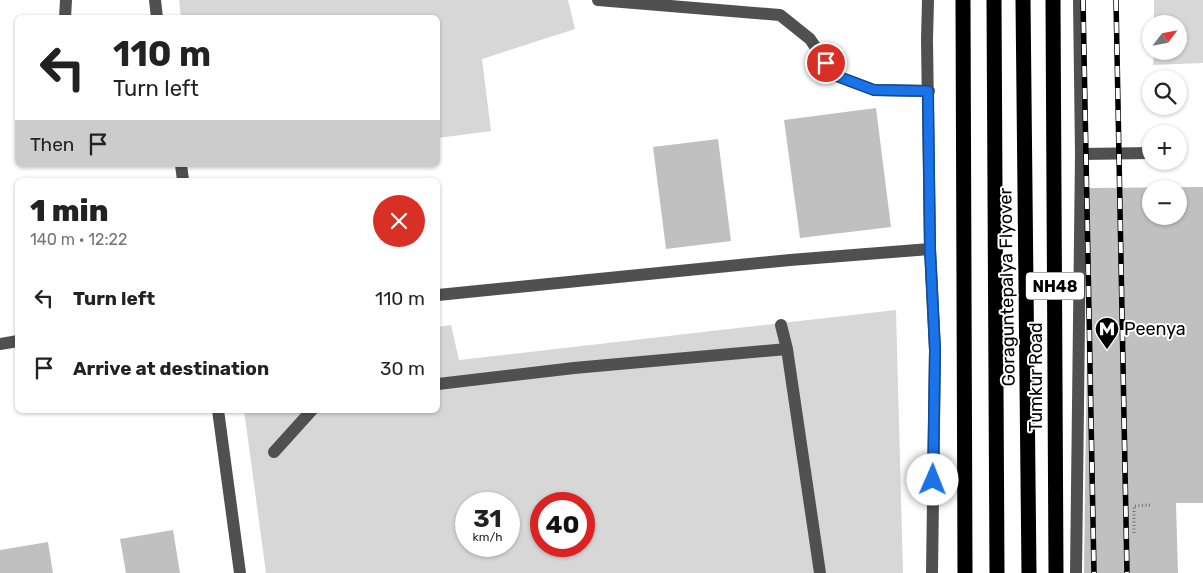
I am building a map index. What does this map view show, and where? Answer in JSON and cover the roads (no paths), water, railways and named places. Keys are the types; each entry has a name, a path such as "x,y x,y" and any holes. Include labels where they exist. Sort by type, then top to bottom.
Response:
{"highway":[{"path":"963,0 966,573"},
{"name":"Goraguntepalya Flyover","path":"994,0 997,573"},
{"name":"Goraguntepalya Flyover","path":"1023,0 1029,573"},
{"name":"Tumkur Road","path":"1053,0 1056,573"}],"street":[{"path":"65,15 66,0"},
{"path":"155,0 158,15"},
{"path":"598,0 780,15 810,39 834,75 874,90 928,91"},
{"path":"928,0 930,249 935,350 932,573"},
{"path":"1076,573 1082,154 1079,0"},
{"path":"1082,154 1142,153"},
{"path":"440,295 790,260 930,249"},
{"path":"781,325 787,349 820,573"},
{"path":"0,344 15,342"},
{"path":"440,384 574,368 787,349"},
{"path":"218,413 240,573"},
{"path":"274,452 309,413"}],"railway":[{"path":"1083,0 1094,573"},
{"path":"1116,0 1127,573"}],"place":[{"name":"Peenya","path":"1107,350"}]}
